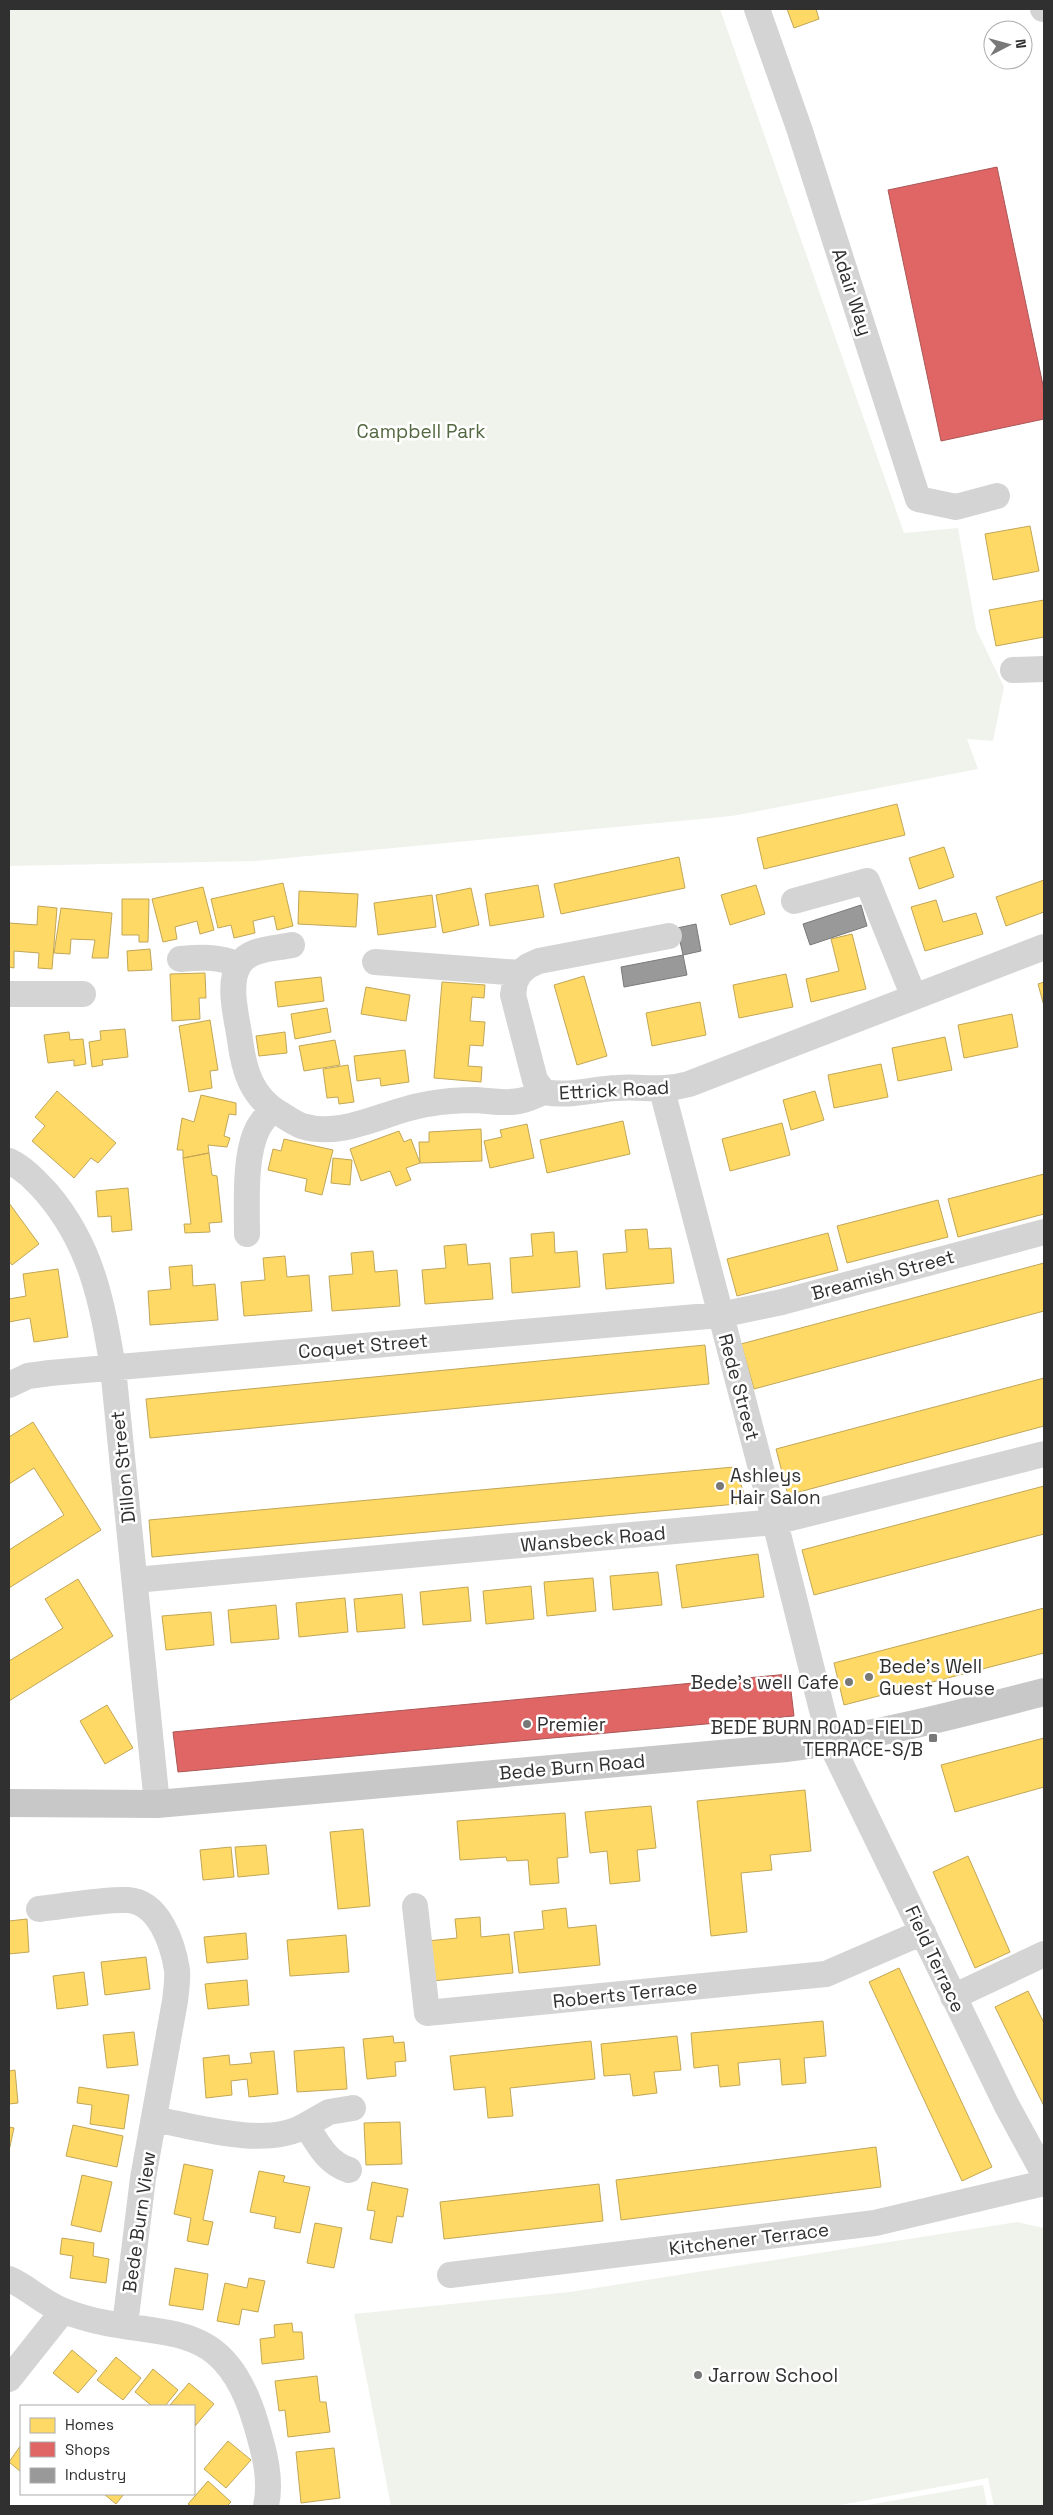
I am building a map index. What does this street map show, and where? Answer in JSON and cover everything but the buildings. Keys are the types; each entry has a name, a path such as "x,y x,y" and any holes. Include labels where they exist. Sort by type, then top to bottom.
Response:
{"main road":[{"name":"Bede Burn Road","path":"9,1803 157,1804 778,1749 830,1742 935,1720 1044,1692"},
{"name":"Bede Burn Road","path":"9,1785 94,1803"}],"street":[{"name":"Adair Way","path":"757,9 799,128 918,499 956,506 997,496"},
{"path":"1013,670 1044,669"},
{"path":"794,901 867,881 914,997"},
{"path":"375,962 520,973 528,966 539,961 669,936"},
{"path":"292,945 254,952 244,958 236,970 234,990 242,1060 256,1095 272,1109 300,1126 316,1129 335,1128 426,1104 475,1100 520,1101 544,1092"},
{"name":"Ettrick Road","path":"520,973 515,982 513,995 535,1080 544,1092 561,1095 626,1087 662,1090 689,1084 1044,948"},
{"path":"180,959 205,956 222,958 239,965"},
{"path":"9,994 83,994"},
{"name":"Rede Street","path":"662,1090 775,1522 830,1742"},
{"path":"247,1234 248,1184 252,1146 258,1129 272,1109"},
{"name":"Dillon Street","path":"9,1162 20,1167 34,1179 72,1227 86,1254 104,1313 113,1368 157,1804"},
{"name":"Breamish Street","path":"720,1315 773,1304 1044,1232"},
{"name":"Coquet Street","path":"9,1385 28,1376 720,1315"},
{"name":"Wansbeck Road","path":"135,1580 775,1522 1044,1454"},
{"name":"Field Terrace","path":"830,1742 1006,2106 1044,2174"},
{"name":"Bede Burn View","path":"39,1909 128,1900 146,1905 164,1928 172,1949 177,1972 175,2001 143,2178 125,2325"},
{"name":"Roberts Terrace","path":"415,1906 427,2013 826,1974 923,1932"},
{"path":"953,1997 1044,1954"},
{"path":"154,2120 256,2137 295,2132 329,2112 353,2108"},
{"path":"306,2125 328,2159 338,2167 349,2170"},
{"name":"Kitchener Terrace","path":"450,2275 875,2223 1044,2183"},
{"path":"9,2279 63,2311 93,2320 156,2330 192,2339 215,2350 236,2374 250,2403 266,2464 268,2495 266,2506"},
{"path":"9,2379 63,2311"}],"green space":[{"name":"Campbell Park","path":"9,9 720,9 904,533 958,528 976,629 1004,687 993,741 967,739 978,769 732,816 255,861 9,866"},
{"name":"Jarrow School","path":"1017,2222 1044,2228 1044,2506 994,2506 988,2478 835,2506 391,2506 354,2314 570,2292"},
{"path":"983,2485 987,2506 862,2506"}],"place":[{"name":"Ashleys Hair Salon","path":"720,1486"},
{"name":"Bede's Well Guest House","path":"869,1677"},
{"name":"Bede's well Cafe","path":"849,1682"},
{"name":"Premier","path":"527,1724"},
{"name":"BEDE BURN ROAD-FIELD TERRACE-S/B","path":"933,1738"},
{"name":"Jarrow School","path":"698,2375"}]}
